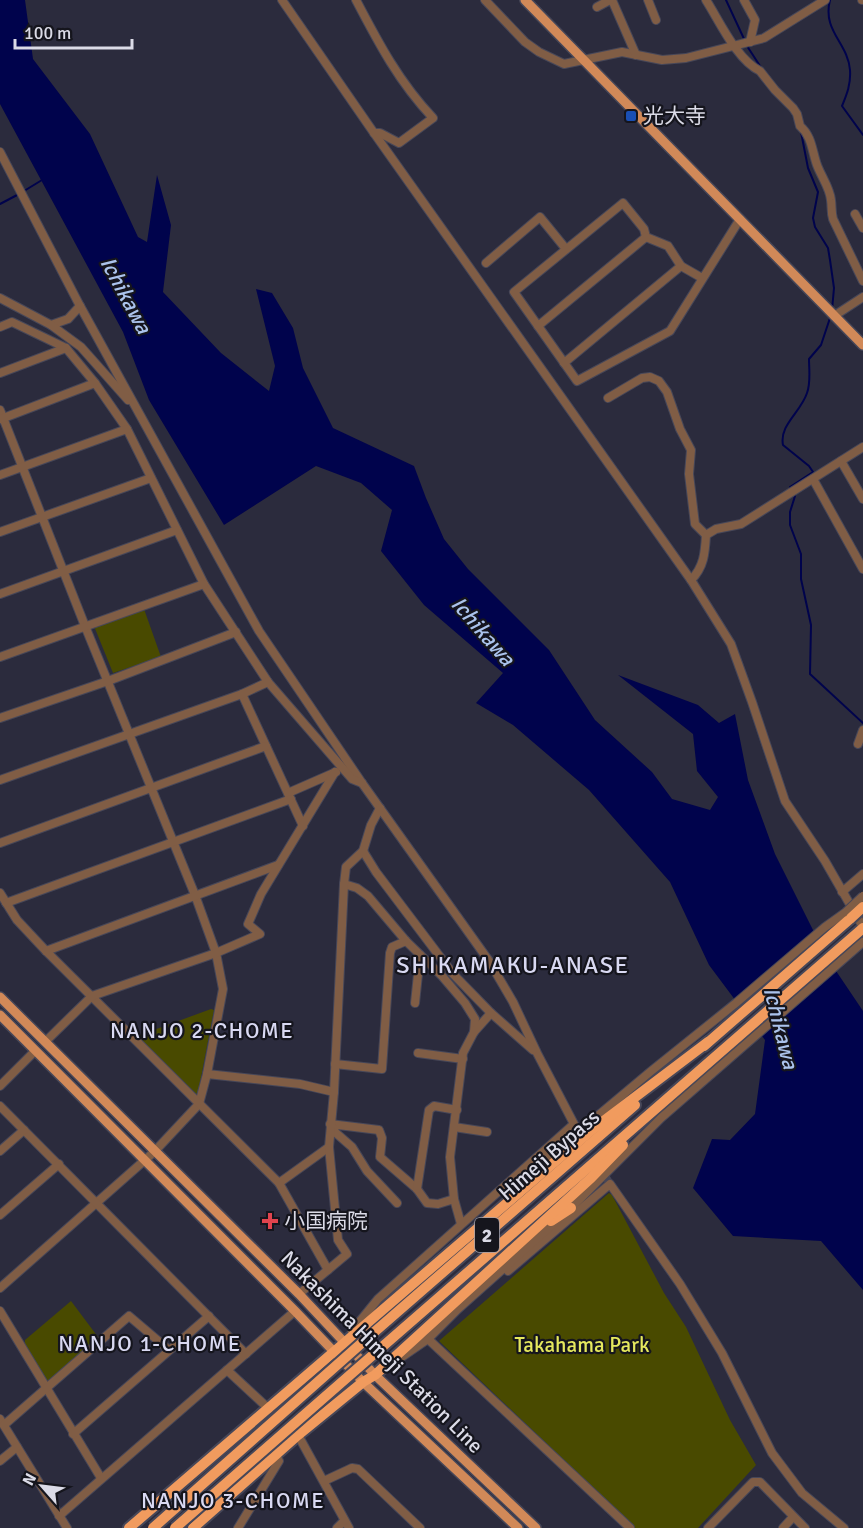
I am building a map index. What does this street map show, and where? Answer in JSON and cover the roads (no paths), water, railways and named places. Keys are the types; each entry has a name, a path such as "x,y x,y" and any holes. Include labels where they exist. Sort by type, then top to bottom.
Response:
{"highway":[{"path":"129,1528 490,1217 605,1121 708,1042 827,931 863,907"},
{"path":"193,1528 298,1435 363,1382 375,1375 591,1178 663,1103 861,934"},
{"name":"Himeji Bypass","path":"153,1528 364,1341 605,1121"},
{"name":"Himeji Bypass","path":"175,1528 374,1354 620,1149"},
{"path":"528,1235 571,1208"}],"main road":[{"path":"531,2 585,61 863,345"},
{"name":"Nakashima Himeji Station Line","path":"0,996 299,1294 375,1375 536,1528"},
{"name":"Nakashima Himeji Station Line","path":"0,1014 295,1311 333,1353 519,1528"}],"street":[{"path":"282,0 691,580 731,644 785,801 825,861 861,934"},
{"path":"356,0 391,66 412,96 433,118 399,143 374,133"},
{"path":"485,0 525,42 539,52 564,64 622,52 662,60 686,58 764,38 825,0"},
{"path":"597,7 611,0 636,55"},
{"path":"648,0 656,20"},
{"path":"706,0 734,46 752,67 760,71 797,114 814,149 816,162 831,200 833,219 863,281"},
{"path":"744,0 755,20 750,42"},
{"path":"0,152 80,306 259,631 362,783 489,961 513,1002 574,1124 378,1299 344,1342"},
{"path":"646,237 644,229 623,202 514,292 577,381 670,331 740,219"},
{"path":"855,214 863,228"},
{"path":"486,263 540,218 566,249"},
{"path":"646,237 668,246 681,266 702,278"},
{"path":"538,326 646,237"},
{"path":"564,363 681,266"},
{"path":"832,313 863,297"},
{"path":"0,298 51,325 81,347 139,412"},
{"path":"51,325 68,319 80,306"},
{"path":"0,327 12,322 66,348 95,383 127,429 204,584 268,682 338,770 362,783"},
{"path":"0,373 66,348"},
{"path":"608,398 642,378 650,377 659,381 667,392 691,450 689,474 695,524 706,535"},
{"path":"2,419 95,383"},
{"path":"0,410 195,895 216,953 223,989 199,1104 154,1152 0,1288"},
{"path":"0,475 127,429"},
{"path":"706,535 716,529 741,524 863,447"},
{"path":"841,461 863,499"},
{"path":"0,532 151,478"},
{"path":"813,479 862,564"},
{"path":"0,594 177,530"},
{"path":"691,580 700,571 706,535"},
{"path":"0,657 204,584"},
{"path":"0,718 108,681 236,632"},
{"path":"0,780 242,694 268,682"},
{"path":"242,694 303,826"},
{"path":"858,744 863,730"},
{"path":"0,843 266,746"},
{"path":"6,903 173,842 289,796 338,770"},
{"path":"45,1042 92,996 216,953 260,934 248,924 261,894 338,770"},
{"path":"299,1294 347,1254 338,1240 329,1147 336,1064 344,884 346,867 363,851 371,825 380,808"},
{"path":"363,851 376,872 446,965 491,1013 537,1053"},
{"path":"46,951 278,865"},
{"path":"842,892 863,874"},
{"path":"344,884 357,888 368,896 406,941 465,1003 475,1019 474,1032"},
{"path":"0,893 17,920 46,951 279,1184 328,1270"},
{"path":"848,915 863,896"},
{"path":"605,1121 736,1003 827,931"},
{"path":"336,1064 382,1069 390,953 392,947 406,941"},
{"path":"375,1375 428,1339 571,1208 620,1149 678,1103 840,954"},
{"path":"415,1003 420,955"},
{"path":"461,1224 454,1200 450,1157 463,1053 474,1032 491,1013"},
{"path":"0,1086 35,1051"},
{"path":"422,1057 463,1059"},
{"path":"207,1074 300,1084 334,1092"},
{"path":"0,1106 246,1354"},
{"path":"417,1189 429,1110 434,1106 457,1110"},
{"path":"330,1124 379,1130 382,1138 380,1157 417,1189 427,1203 438,1204 454,1200"},
{"path":"330,1124 336,1133 352,1147 367,1171 397,1203"},
{"path":"454,1127 487,1132"},
{"path":"0,1151 24,1130"},
{"path":"279,1184 329,1147"},
{"path":"0,1215 59,1164"},
{"path":"458,1310 474,1300 610,1184 680,1284 722,1353 772,1453 802,1492 844,1528"},
{"path":"0,1311 101,1478"},
{"path":"59,1516 295,1311"},
{"path":"67,1528 2,1422 46,1389 129,1316 169,1350"},
{"path":"73,1434 209,1316"},
{"path":"428,1339 630,1528"},
{"path":"227,1370 269,1409"},
{"path":"298,1435 346,1524 337,1528"},
{"path":"0,1461 17,1447"},
{"path":"237,1528 279,1461 276,1455"},
{"path":"324,1481 352,1468 358,1470 420,1528"},
{"path":"708,1528 753,1482 760,1482 805,1528"},
{"path":"783,1528 793,1517"}],"water":[{"name":"Ichikawa","path":"0,0 25,0 33,59 90,134 138,237 147,242 157,175 171,225 163,292 221,353 269,391 275,366 256,289 272,293 293,328 303,368 333,428 414,466 444,539 468,569 549,650 595,720 652,772 672,799 710,810 718,797 697,771 693,734 618,675 698,705 719,723 735,714 748,780 775,854 826,956 863,1011 863,1290 821,1241 733,1236 693,1188 712,1139 730,1140 755,1114 765,1040 709,965 670,882 589,790 513,725 476,703 503,673 424,605 381,551 392,510 361,483 316,466 224,525 149,400 123,332 0,104"}],"waterway":[{"path":"726,0 745,41"},
{"path":"830,0 829,20 845,52 850,70 849,84 842,106 863,135"},
{"path":"747,46 762,69"},
{"path":"801,132 808,168 818,192 813,218 815,227 828,248 834,288 832,310"},
{"path":"24,191 42,180"},
{"path":"0,204 19,194"},
{"path":"831,315 821,345 809,359 808,389 804,400 784,431 783,445 813,472 790,487 795,496 790,512 790,525 801,554 801,579 811,625 810,674 863,723"}],"tunnel":[{"path":"574,1124 610,1184"}],"place":[{"name":"光大寺","path":"631,116"},
{"name":"小国病院","path":"270,1221"}],"district":[{"name":"SHIKAMAKU-ANASE","path":"513,965"},
{"name":"NANJO 2-CHOME","path":"202,1030"},
{"name":"NANJO 1-CHOME","path":"150,1343"},
{"name":"NANJO 3-CHOME","path":"233,1500"}],"park label":[{"name":"Takahama Park","path":"582,1345"}]}
